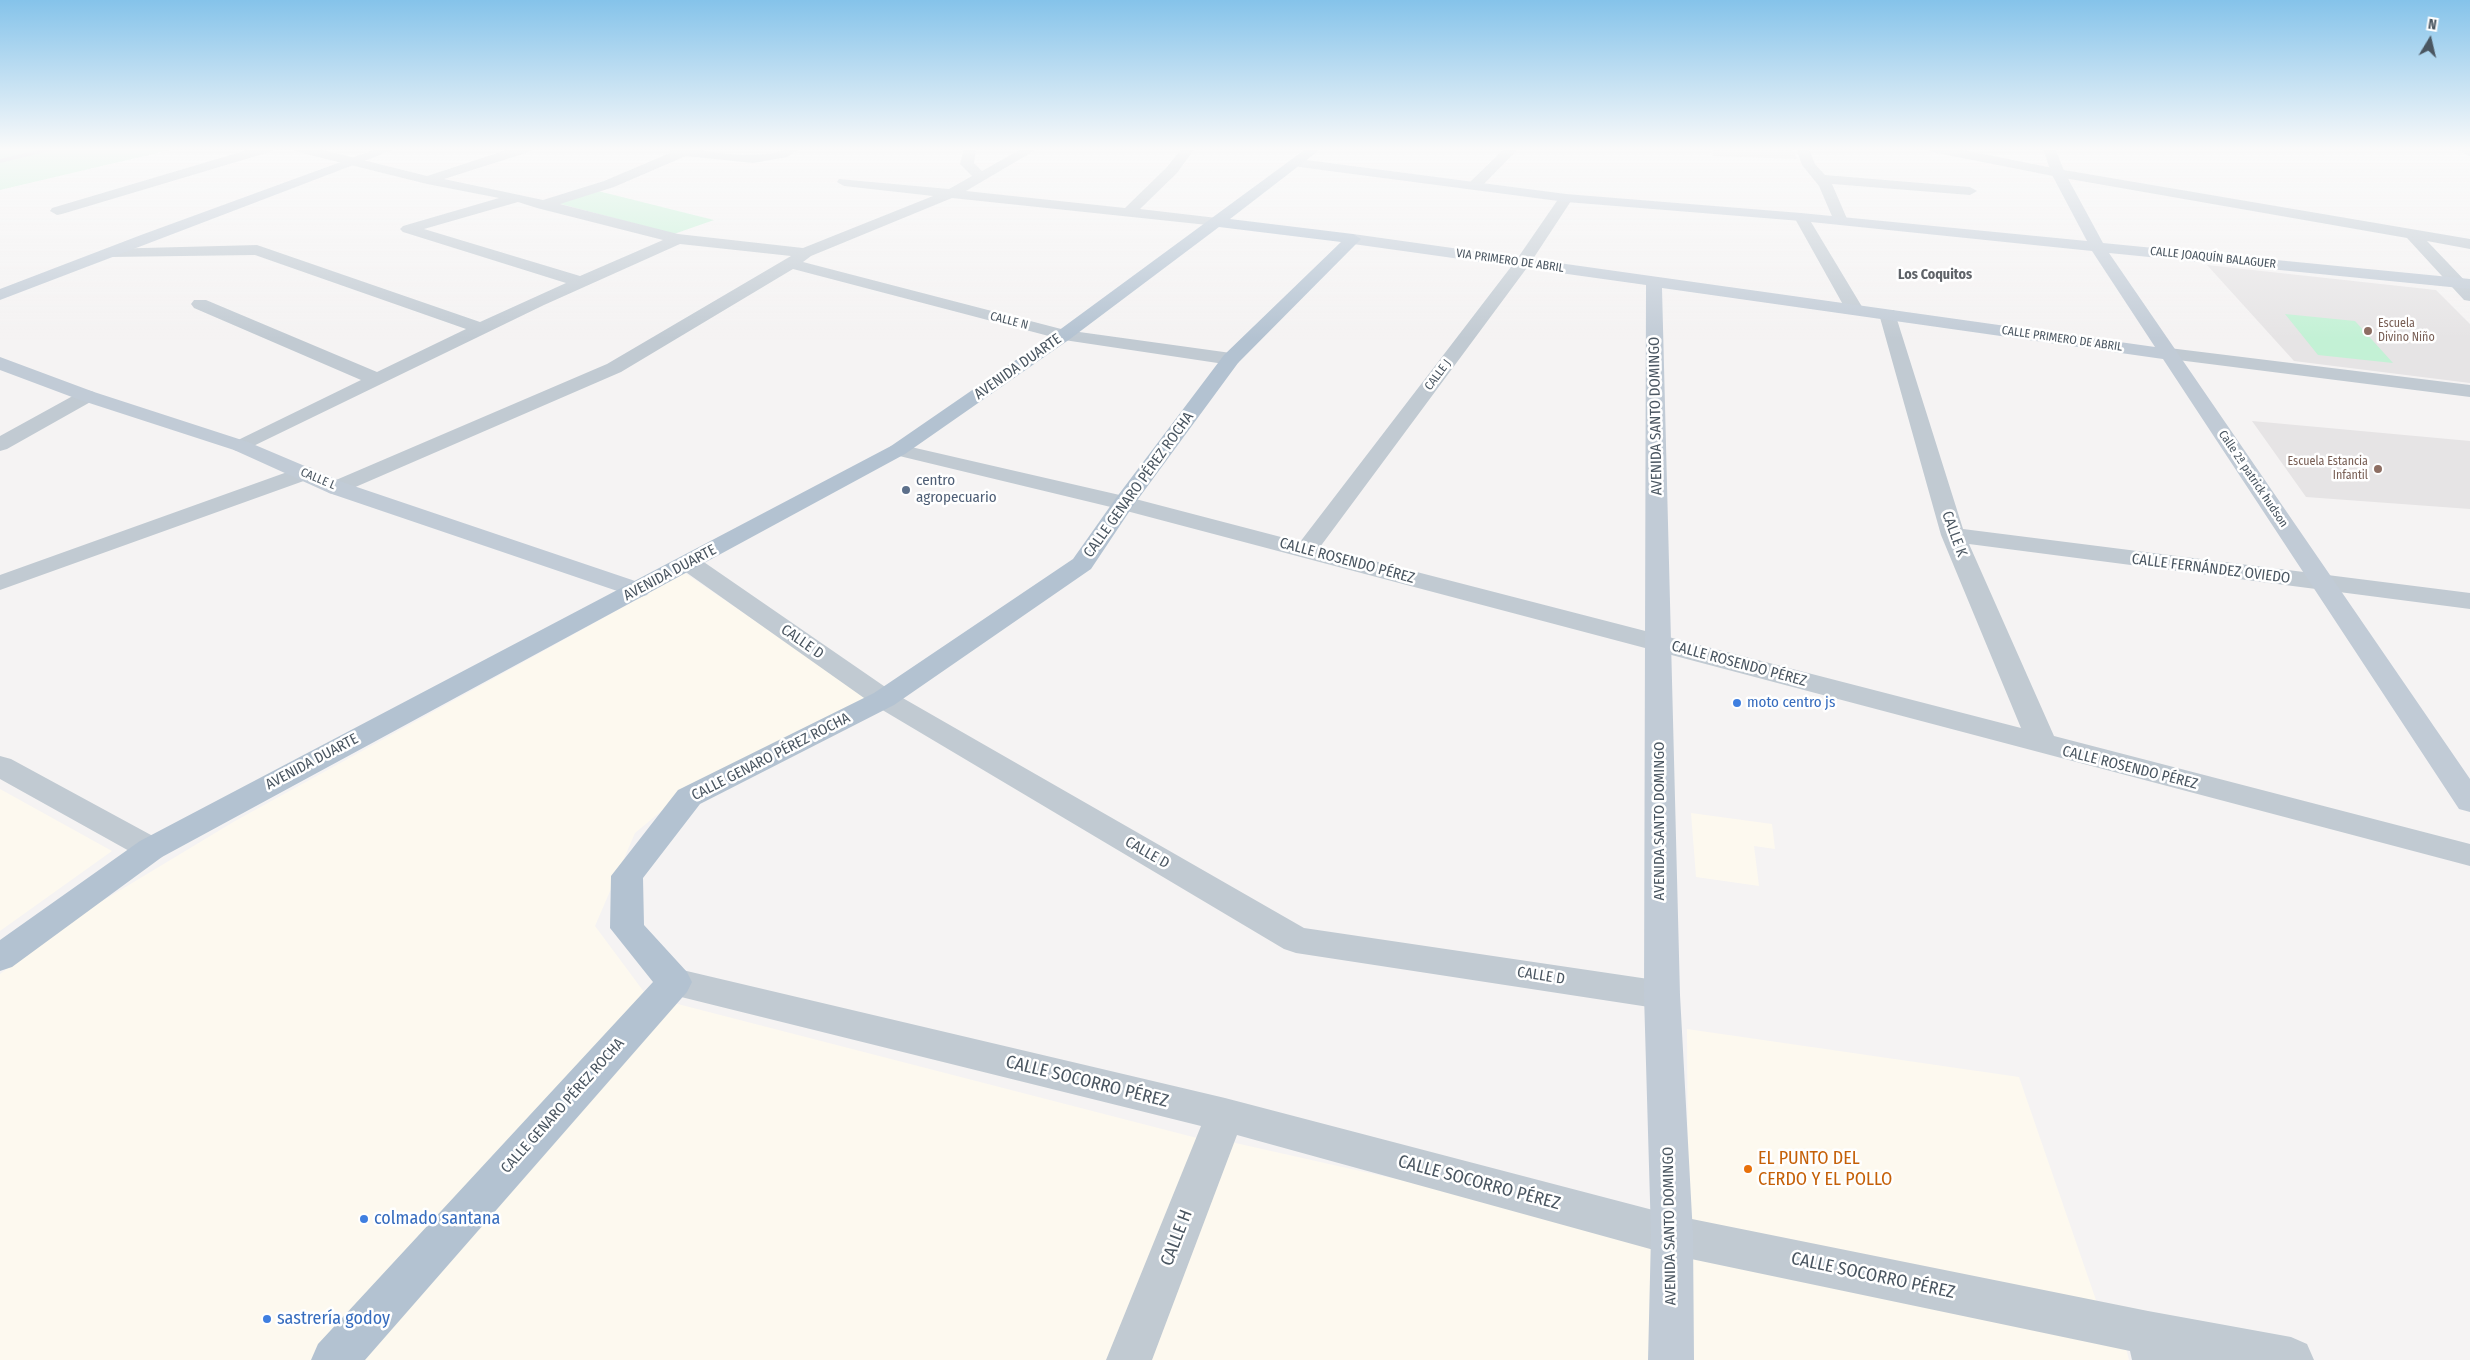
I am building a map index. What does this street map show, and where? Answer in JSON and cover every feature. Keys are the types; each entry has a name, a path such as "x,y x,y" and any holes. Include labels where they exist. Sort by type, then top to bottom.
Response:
{"main road":[{"path":"0,295 222,211"},
{"name":"AVENIDA DUARTE","path":"0,958 151,849 898,450 1064,335 1232,211"},
{"name":"CALLE JOAQUÍN BALAGUER","path":"1718,211 1841,220 2463,283"},
{"name":"Calle 2ª patrick hudson","path":"2079,211 2097,246 2470,802"},
{"name":"VIA PRIMERO DE ABRIL","path":"1217,222 1524,262 1654,282"},
{"name":"CALLE GENARO PÉREZ ROCHA","path":"334,1360 674,982 627,928 628,876 689,797 884,699 1082,564 1124,503 1231,359 1353,239"},
{"name":"CALLE PRIMERO DE ABRIL","path":"1654,282 2169,354"},
{"name":"AVENIDA SANTO DOMINGO","path":"1654,282 1662,994 1672,1235 1671,1360"},
{"name":"CALLE L","path":"0,364 88,396 241,446 337,488 638,590"}],"street":[{"path":"471,211 408,229 581,282"},
{"path":"568,211 678,239 805,253"},
{"path":"337,488 614,368 791,264 805,253 906,211"},
{"path":"1124,211 1217,222"},
{"name":"CALLE J","path":"1306,550 1524,262 1557,211"},
{"path":"1837,211 1841,220"},
{"path":"2281,211 2470,244"},
{"path":"1801,217 1855,310"},
{"path":"2412,234 2463,283 2470,296"},
{"path":"241,446 581,282 678,239"},
{"path":"111,252 257,250 482,329"},
{"name":"CALLE N","path":"791,264 1064,335 1231,359"},
{"path":"200,304 378,380"},
{"name":"CALLE K","path":"1888,314 1953,535 2043,745"},
{"name":"CALLE PRIMERO DE ABRIL","path":"2169,354 2470,391"},
{"path":"0,445 88,396"},
{"name":"CALLE ROSENDO PÉREZ","path":"898,450 1124,503 1659,642 2043,745 2470,855"},
{"path":"0,583 304,473"},
{"name":"CALLE FERNÁNDEZ OVIEDO","path":"1953,535 2470,601"},
{"name":"CALLE D","path":"689,563 884,699 1296,940 1662,994"},
{"path":"0,766 151,849"},
{"name":"CALLE SOCORRO PÉREZ","path":"674,982 1225,1115 1672,1235 2152,1347 2291,1360"},
{"name":"CALLE H","path":"1129,1360 1225,1115"}],"shaded area":[{"name":"Escuela Divino Niño","path":"2207,265 2436,290 2470,324 2470,383 2294,361"},
{"name":"Escuela Estancia Infantil","path":"2252,421 2470,441 2470,509 2306,497"},
{"path":"685,573 867,697 677,798 635,833 595,926 647,996 314,1360 0,1360 0,974 84,912 235,821"},
{"path":"0,789 112,851 0,931"},
{"path":"1691,813 1772,824 1775,849 1754,846 1759,886 1696,877"},
{"path":"670,1002 1197,1138 1108,1360 348,1360"},
{"path":"1687,1029 2019,1077 2097,1303 1688,1223"},
{"path":"1222,1140 1655,1237 1652,1360 1140,1360"},
{"path":"1680,1245 2125,1344 2129,1360 1681,1360"}],"green space":[{"path":"589,211 680,211 714,220 674,234"},
{"path":"2285,314 2355,321 2393,363 2318,355"}],"place":[{"name":"Escuela Divino Niño","path":"2368,331"},
{"name":"Escuela Estancia Infantil","path":"2378,469"},
{"name":"centro agropecuario","path":"906,490"},
{"name":"moto centro js","path":"1737,703"},
{"name":"EL PUNTO DEL CERDO Y EL POLLO","path":"1748,1169"},
{"name":"colmado santana","path":"364,1219"},
{"name":"sastrería godoy","path":"267,1319"}],"district":[{"name":"Los Coquitos","path":"1935,275"}]}
